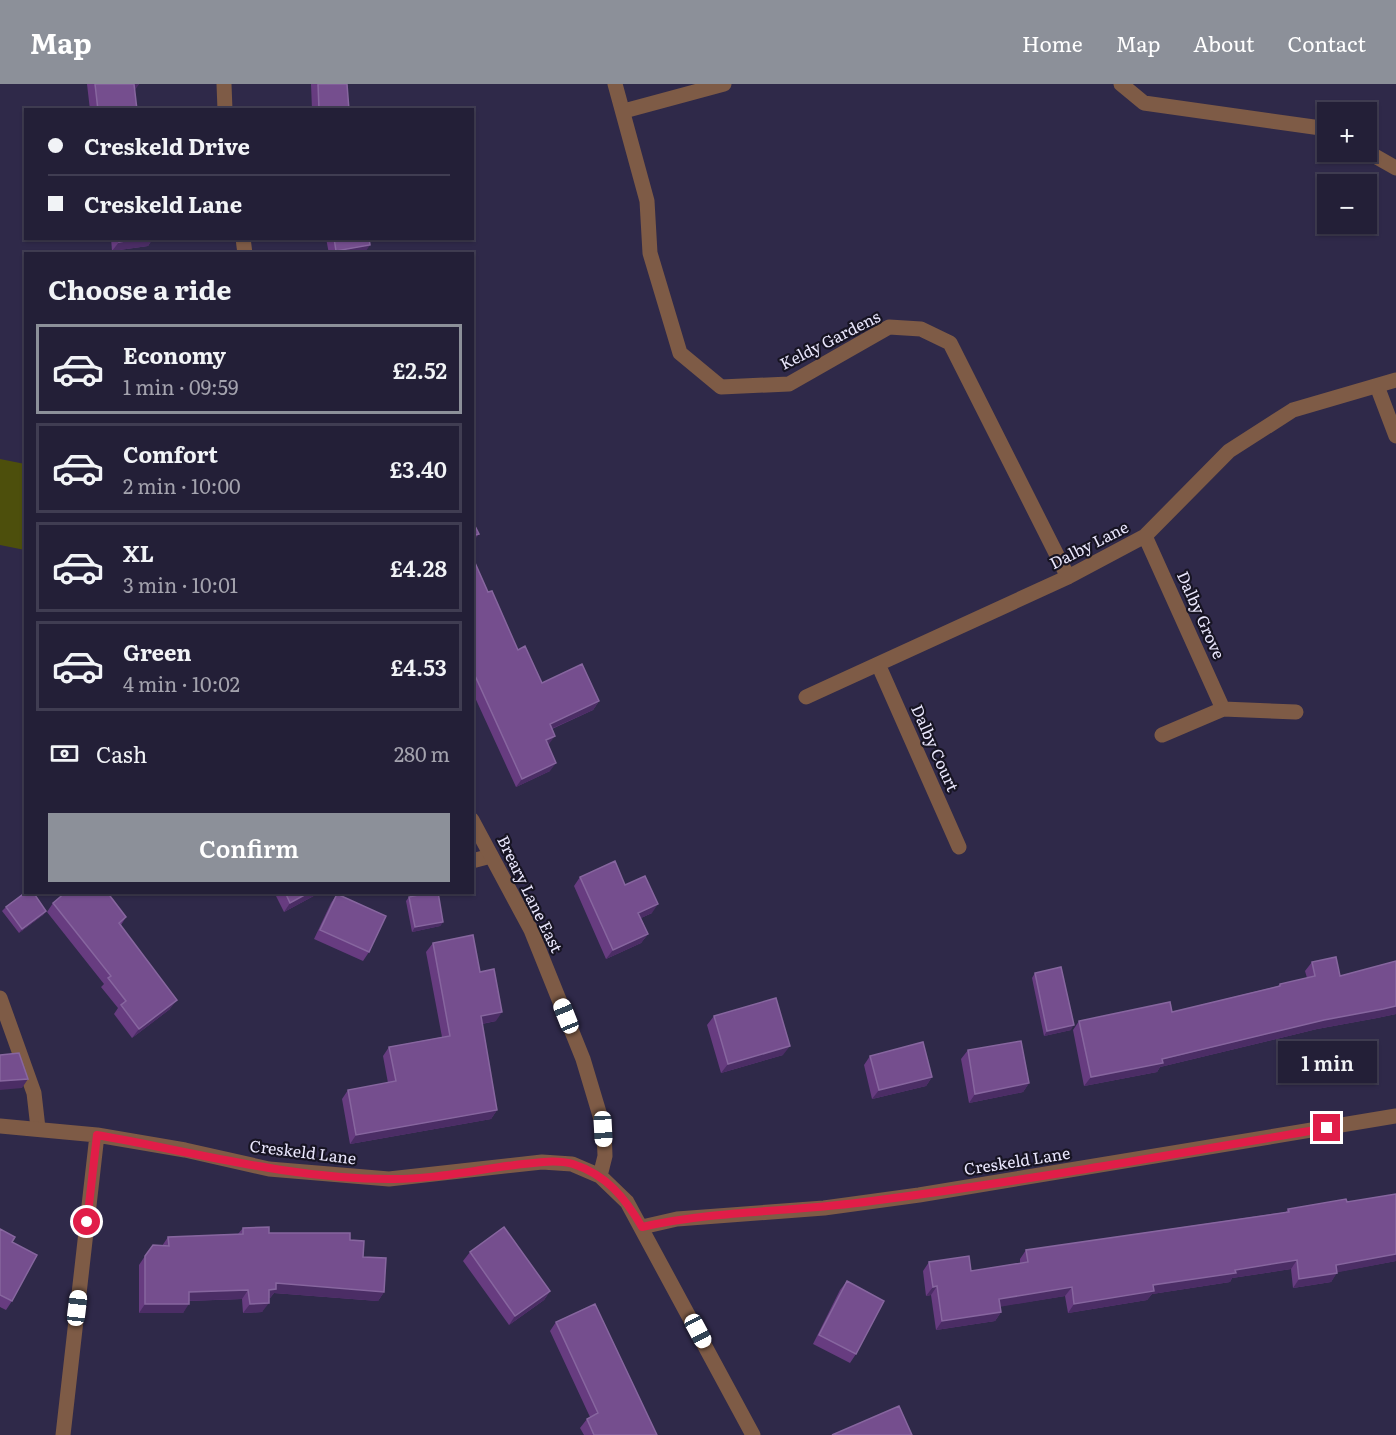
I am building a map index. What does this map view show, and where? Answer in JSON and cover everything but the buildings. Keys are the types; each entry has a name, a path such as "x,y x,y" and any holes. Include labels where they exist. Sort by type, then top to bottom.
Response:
{"street":[{"path":"224,84 225,108"},
{"name":"Keldy Gardens","path":"615,84 647,201 650,253 680,353 721,387 789,384 889,327 921,329 950,343 1068,577"},
{"path":"624,111 724,84"},
{"path":"1121,84 1144,103 1317,127"},
{"path":"1377,157 1396,168"},
{"name":"Dalby Lane","path":"806,697 1068,577 1145,537 1228,451 1293,410 1396,380"},
{"path":"1377,386 1396,436"},
{"name":"Dalby Grove","path":"1145,537 1223,709"},
{"name":"Dalby Court","path":"878,664 959,847"},
{"path":"1162,735 1223,709 1296,712"},
{"name":"Breary Lane East","path":"474,824 531,930 583,1059 603,1129 604,1156 600,1176"},
{"path":"474,860 492,856"},
{"path":"0,998 34,1093 38,1128"},
{"name":"Creskeld Lane","path":"642,1227 676,1219 824,1208 919,1195 1396,1116"},
{"name":"Creskeld Lane","path":"0,1126 97,1135 185,1150 269,1169 389,1179 542,1162 572,1164 600,1176"},
{"path":"63,1435 97,1135"},
{"path":"600,1176 627,1202 642,1227 753,1435"}],"shaded area":[{"path":"0,459 24,464 24,550 0,545"}],"route":[{"path":"87,1222 97,1135 185,1150 269,1169 389,1179 542,1162 572,1164 600,1176 613,1186 627,1202 642,1227 676,1219 824,1208 919,1195 1327,1128"}]}
